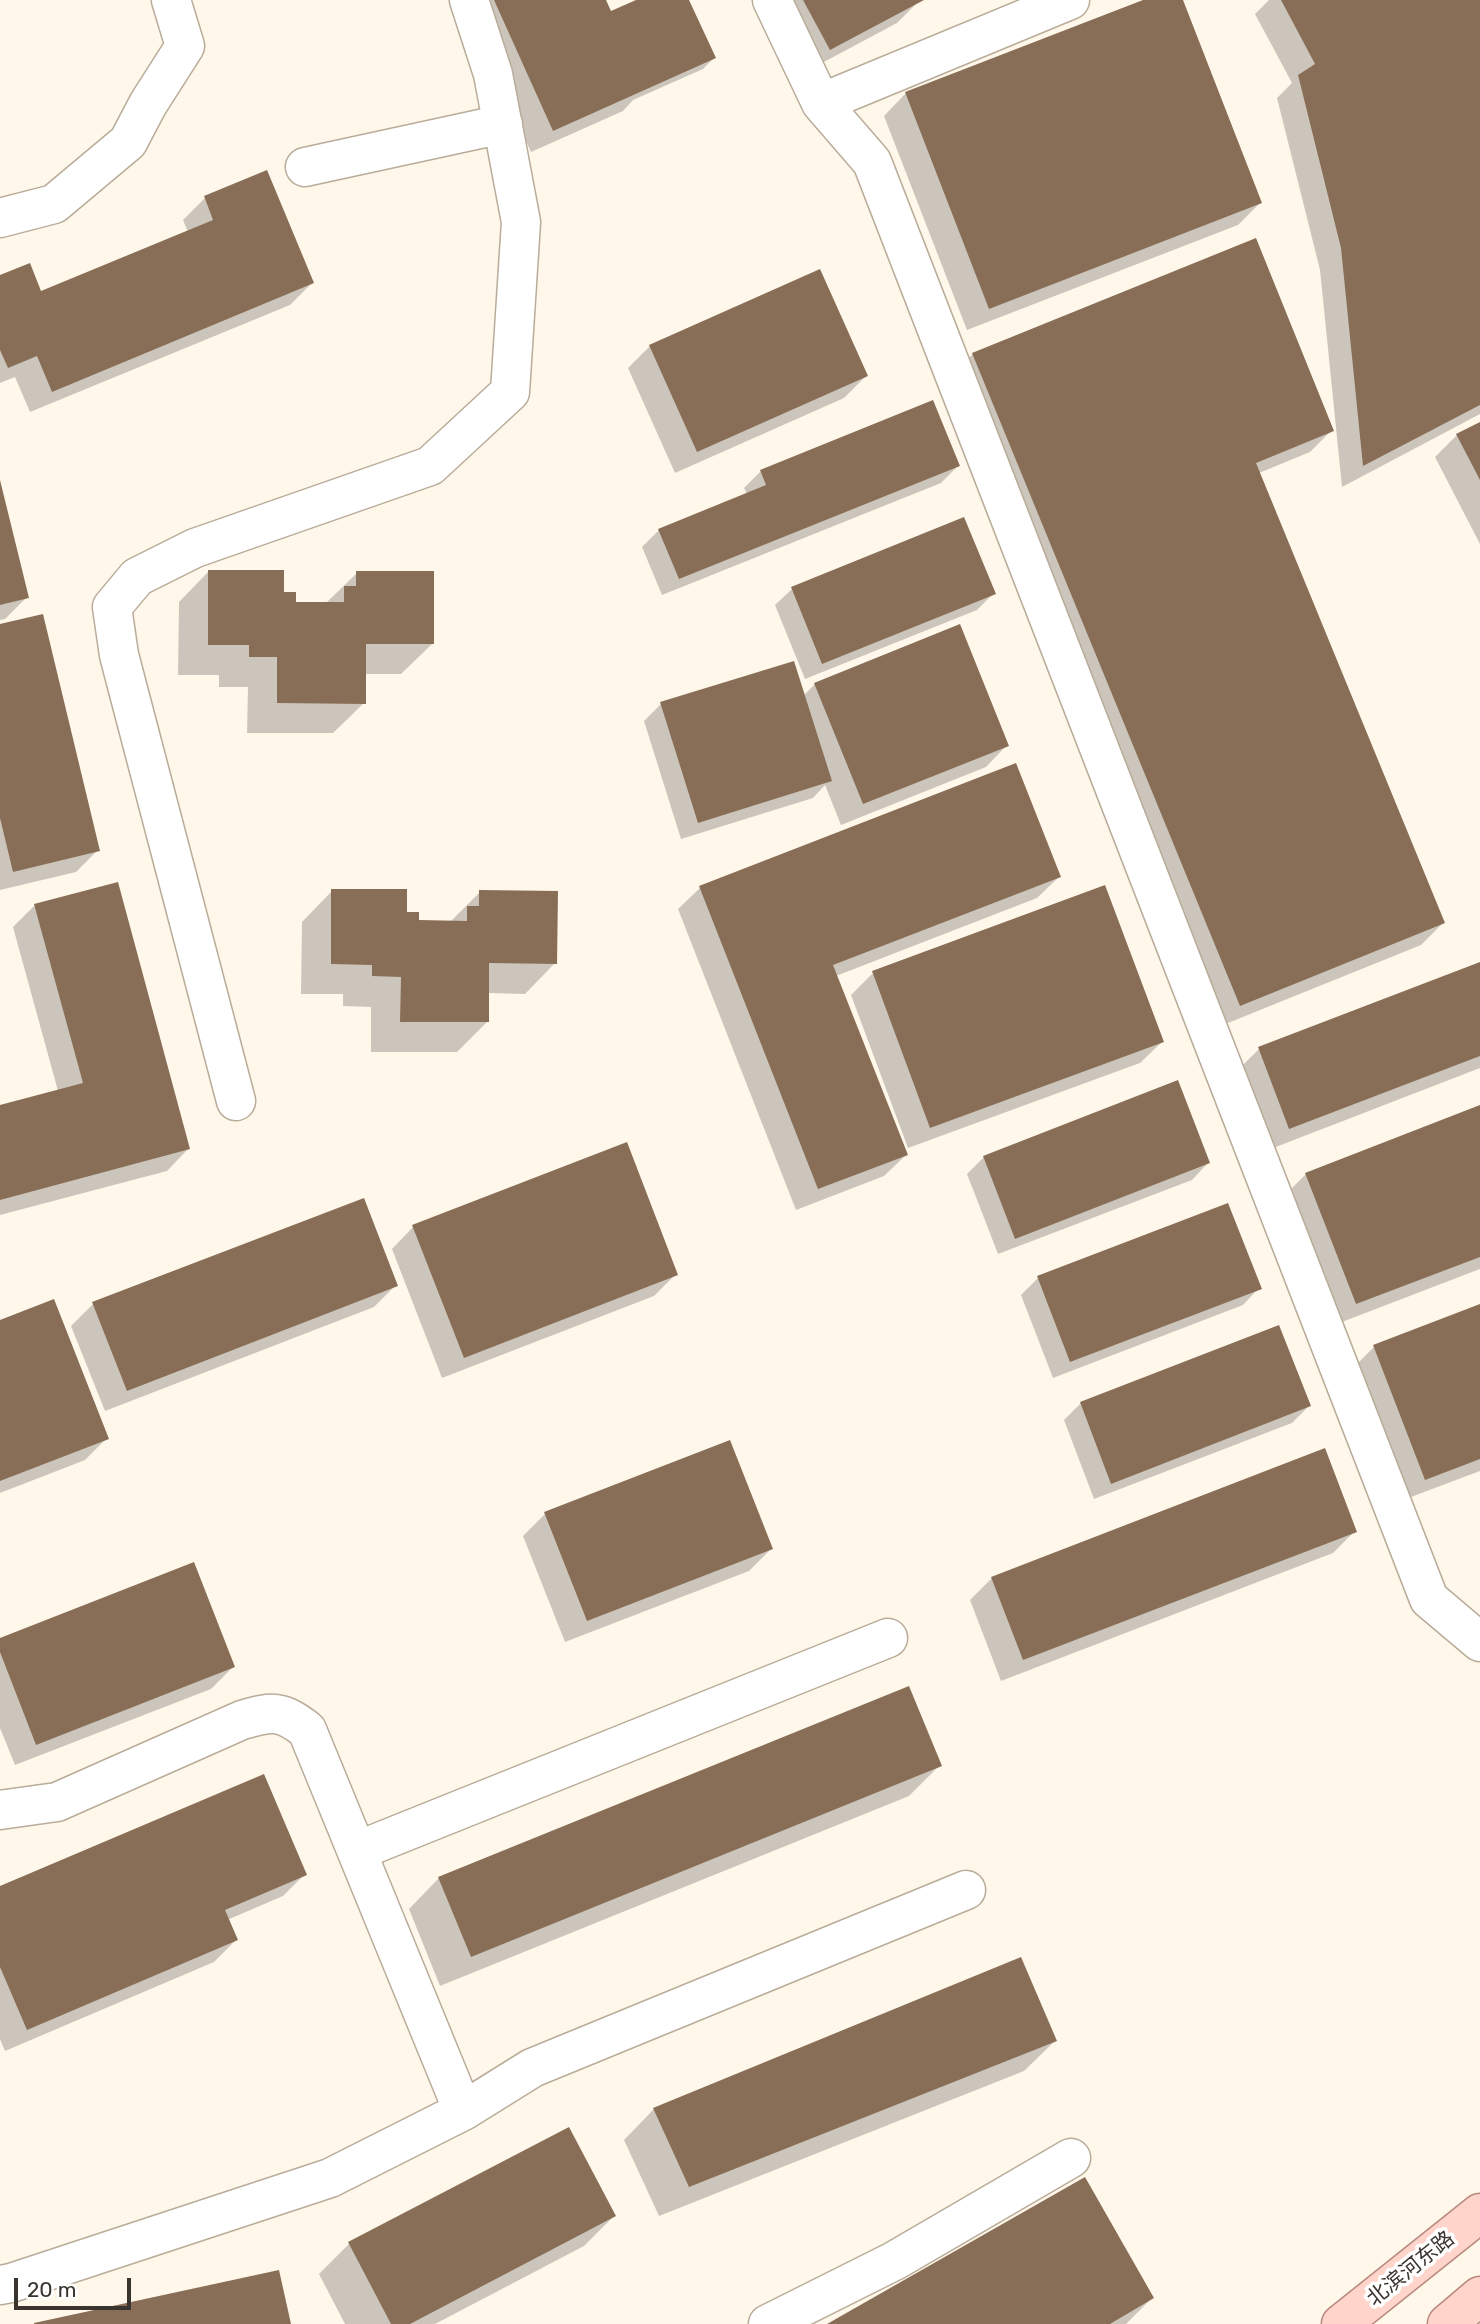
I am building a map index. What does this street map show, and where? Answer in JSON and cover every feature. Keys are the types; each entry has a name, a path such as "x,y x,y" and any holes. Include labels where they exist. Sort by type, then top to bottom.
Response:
{"main road":[{"name":"北滨河东路","path":"1341,2324 1480,2213"},
{"path":"1447,2324 1480,2297"}],"street":[{"path":"0,218 54,204 128,142 148,104 185,46 171,0"},
{"path":"236,1101 119,655 112,607 137,577 195,548 430,466 510,392 521,222 493,74 469,0"},
{"path":"772,0 821,103 872,162 1429,1599 1480,1642"},
{"path":"821,103 1070,0"},
{"path":"305,167 503,124"},
{"path":"357,1851 888,1638"},
{"path":"0,1810 57,1802 242,1720 266,1713 289,1716 307,1730 463,2110"},
{"path":"0,2285 330,2178 463,2110 532,2068 966,1890"},
{"path":"768,2324 894,2261 1071,2158"}],"building":[{"path":"494,0 606,0 611,11 636,0 689,0 716,58 553,131"},
{"path":"803,0 924,0 830,50"},
{"path":"1143,0 1183,0 1262,203 989,309 905,92"},
{"path":"1281,0 1480,0 1480,405 1363,466 1341,248 1298,75 1315,64"},
{"path":"267,170 314,283 52,392 37,356 8,368 0,350 0,275 30,263 41,291 213,220 204,196"},
{"path":"1256,238 1334,431 1256,463 1445,923 1240,1006 972,353"},
{"path":"820,269 868,376 697,452 649,345"},
{"path":"933,400 960,466 679,579 658,529 766,485 760,470"},
{"path":"1480,422 1480,480 1456,434"},
{"path":"0,480 29,598 0,605"},
{"path":"964,517 996,594 822,664 791,587"},
{"path":"208,570 284,570 284,592 296,592 296,602 344,602 344,586 356,586 356,571 434,571 434,644 366,644 366,704 277,703 277,657 249,657 249,645 208,645"},
{"path":"43,614 100,851 13,872 0,818 0,624"},
{"path":"960,624 1009,746 863,804 814,683"},
{"path":"794,661 832,781 698,823 660,702"},
{"path":"1016,763 1061,877 833,965 908,1155 818,1189 699,886"},
{"path":"118,882 190,1149 0,1200 0,1105 83,1083 34,904"},
{"path":"1105,885 1164,1042 930,1128 872,971"},
{"path":"331,889 407,889 407,912 419,912 419,920 467,921 467,906 479,906 479,890 558,891 557,964 489,963 489,1022 400,1022 401,977 372,976 372,965 331,964"},
{"path":"1480,962 1480,1056 1289,1129 1258,1047"},
{"path":"1178,1080 1210,1163 1015,1239 983,1156"},
{"path":"1480,1105 1480,1257 1356,1304 1305,1173"},
{"path":"627,1142 678,1275 464,1358 412,1225"},
{"path":"364,1198 398,1286 127,1391 92,1302"},
{"path":"1228,1203 1262,1289 1070,1362 1037,1276"},
{"path":"54,1299 109,1439 0,1481 0,1320"},
{"path":"1480,1304 1480,1459 1425,1480 1373,1345"},
{"path":"1279,1325 1311,1406 1111,1484 1080,1402"},
{"path":"730,1440 773,1549 587,1621 544,1512"},
{"path":"1325,1448 1357,1532 1023,1660 991,1577"},
{"path":"194,1562 235,1667 36,1745 0,1652 0,1638"},
{"path":"909,1686 942,1766 471,1957 438,1877"},
{"path":"264,1774 307,1875 225,1910 238,1940 27,2030 0,1967 0,1886"},
{"path":"1021,1957 1057,2041 689,2187 653,2108"},
{"path":"569,2127 616,2216 410,2324 391,2324 348,2242"},
{"path":"1085,2177 1154,2298 1110,2324 827,2324"},
{"path":"279,2270 291,2324 34,2324 34,2323"}]}
